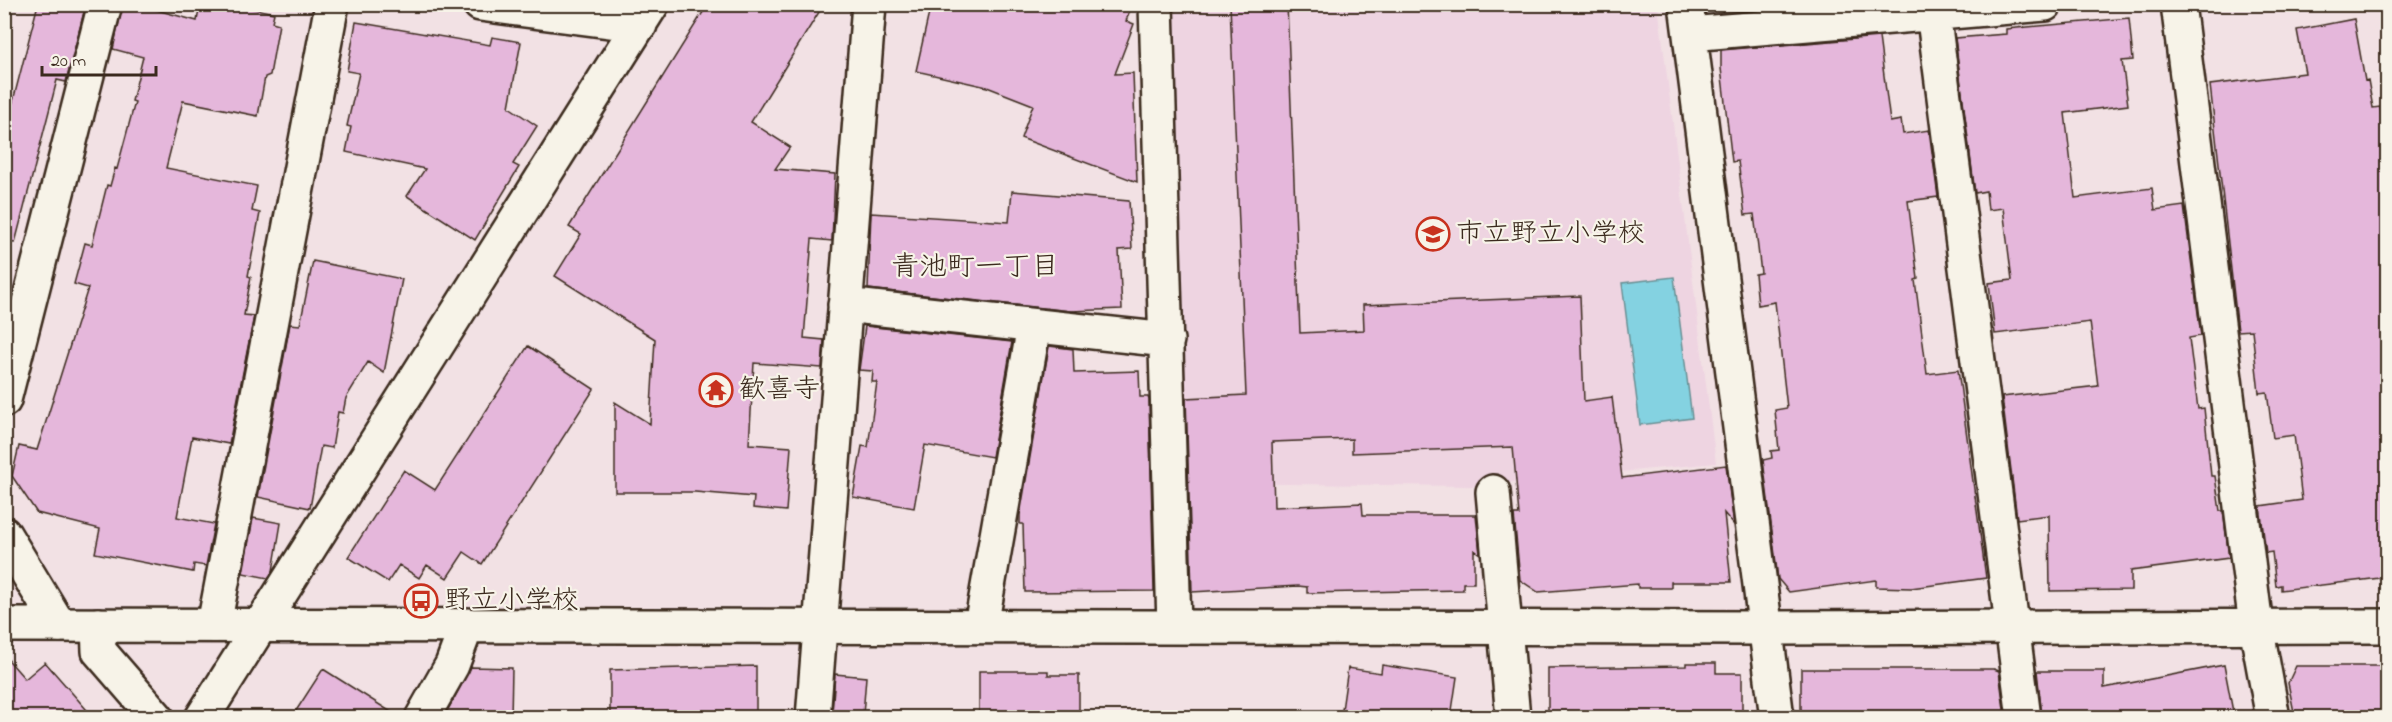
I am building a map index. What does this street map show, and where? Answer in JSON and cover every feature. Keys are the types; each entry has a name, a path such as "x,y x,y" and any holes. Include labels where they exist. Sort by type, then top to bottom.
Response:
{"street":[{"path":"4,400 105,4"},
{"path":"214,625 332,4"},
{"path":"202,717 646,15 480,4"},
{"path":"813,717 869,4"},
{"path":"1156,4 1174,626"},
{"path":"1778,717 1688,19 2045,4"},
{"path":"2178,4 2256,626 2273,717"},
{"path":"1932,9 2024,717"},
{"path":"845,305 1167,340"},
{"path":"981,626 1034,326"},
{"path":"1493,492 1513,717"},
{"path":"4,534 59,625"},
{"path":"4,625 1766,628 2388,626"},
{"path":"98,625 99,651 157,717"},
{"path":"422,717 452,665 467,625"}],"shaded area":[{"name":"市立野立小学校","path":"1172,5 1658,5 1716,463 1473,486 1185,483"}],"water":[{"path":"1674,277 1692,418 1640,425 1622,283"}],"building":[{"path":"38,4 86,4 66,82 57,80 15,243 4,242 4,136"},
{"path":"123,4 135,4 197,21 200,4 232,4 274,13 272,22 279,24 270,75 265,77 258,116 183,101 166,168 257,186 252,211 260,213 248,276 251,277 244,315 254,316 229,444 192,437 177,517 214,524 206,566 194,564 193,572 95,553 100,529 37,513 12,476 19,446 37,450 88,288 74,284 85,243 92,245 107,185 110,186 115,168 117,169 135,102 132,101 143,57 113,49"},
{"path":"708,4 824,4 751,122 790,147 775,169 835,174 832,241 812,239 804,338 824,340 822,368 754,363 749,444 791,447 786,511 753,508 754,497 695,492 615,492 615,402 650,424 655,339 555,276 581,234 569,227"},
{"path":"931,4 1132,4 1126,21 1134,24 1115,74 1133,73 1137,182 1021,138 1033,105 987,87 916,71"},
{"path":"1230,4 1287,4 1300,333 1364,330 1363,305 1580,296 1584,401 1612,397 1622,478 1726,465 1734,525 1724,513 1731,582 1671,582 1671,588 1638,588 1638,584 1538,592 1520,580 1514,515 1519,515 1513,447 1352,453 1352,439 1272,442 1274,507 1362,503 1363,515 1476,515 1480,554 1474,550 1474,583 1463,583 1463,590 1307,593 1307,587 1298,586 1192,592 1186,398 1246,395"},
{"path":"2129,18 2133,60 2122,61 2128,105 2065,113 2075,198 2152,188 2155,210 2184,206 2201,336 2189,338 2198,409 2204,408 2211,476 2215,476 2220,511 2223,511 2229,558 2131,571 2131,590 2050,591 2049,515 2017,519 2002,397 2098,386 2090,322 1995,334 1989,283 2012,280 2003,208 1988,210 1986,191 1975,193 1955,38 2006,34 2006,29"},
{"path":"2354,19 2365,81 2368,80 2373,108 2380,107 2388,146 2388,577 2281,590 2281,585 2276,586 2272,552 2266,553 2260,506 2302,500 2294,435 2273,438 2267,392 2259,393 2252,330 2238,331 2210,85 2305,73 2297,30"},
{"path":"356,22 490,45 492,37 521,42 509,107 537,126 513,164 519,167 475,240 407,196 425,169 346,152 351,127 347,126 359,73 347,71"},
{"path":"1879,37 1890,122 1901,120 1903,134 1929,130 1938,197 1908,201 1918,279 1915,280 1927,374 1958,370 1986,578 1911,588 1876,587 1876,580 1789,592 1778,579 1763,460 1772,458 1771,451 1779,450 1775,410 1787,408 1775,302 1758,305 1755,274 1761,273 1754,214 1745,215 1738,161 1732,162 1721,50"},
{"path":"1012,191 1129,201 1132,249 1119,250 1122,309 1071,311 868,289 871,213 1009,222"},
{"path":"313,261 402,279 384,373 368,362 346,398 343,413 338,412 332,448 321,446 310,508 258,497 290,324 300,325"},
{"path":"865,326 1012,342 992,457 925,445 914,508 853,497 862,446 868,447 877,382 872,382 873,371 859,370"},
{"path":"528,346 594,389 482,564 464,552 447,578 427,565 419,578 399,565 388,582 348,557 404,470 435,490"},
{"path":"1049,346 1073,349 1074,373 1139,371 1140,397 1148,397 1149,400 1154,591 1025,592 1023,524 1020,524 1020,515"},
{"path":"253,518 281,523 273,571 268,578 243,573"},
{"path":"4,655 25,679 45,662 93,717 4,717"},
{"path":"1686,663 1716,663 1716,673 1742,673 1742,717 1548,717 1548,668 1686,666"},
{"path":"1382,665 1457,677 1451,717 1341,717 1348,668 1381,673"},
{"path":"2224,665 2234,717 2042,717 2037,671 2104,671 2104,688"},
{"path":"756,666 756,717 610,717 610,670"},
{"path":"2296,666 2388,666 2388,717 2295,717 2288,683"},
{"path":"471,667 512,668 511,717 444,717"},
{"path":"323,669 399,717 292,717"},
{"path":"1801,669 1994,669 1999,671 2005,717 1801,717"},
{"path":"979,671 1048,671 1048,675 1079,675 1079,717 979,717"},
{"path":"835,674 866,677 863,715 832,713"}],"place":[{"name":"市立野立小学校","path":"1433,234"},
{"name":"歓喜寺","path":"716,390"},
{"name":"野立小学校","path":"421,601"}],"district":[{"name":"青池町一丁目","path":"975,268"}]}
